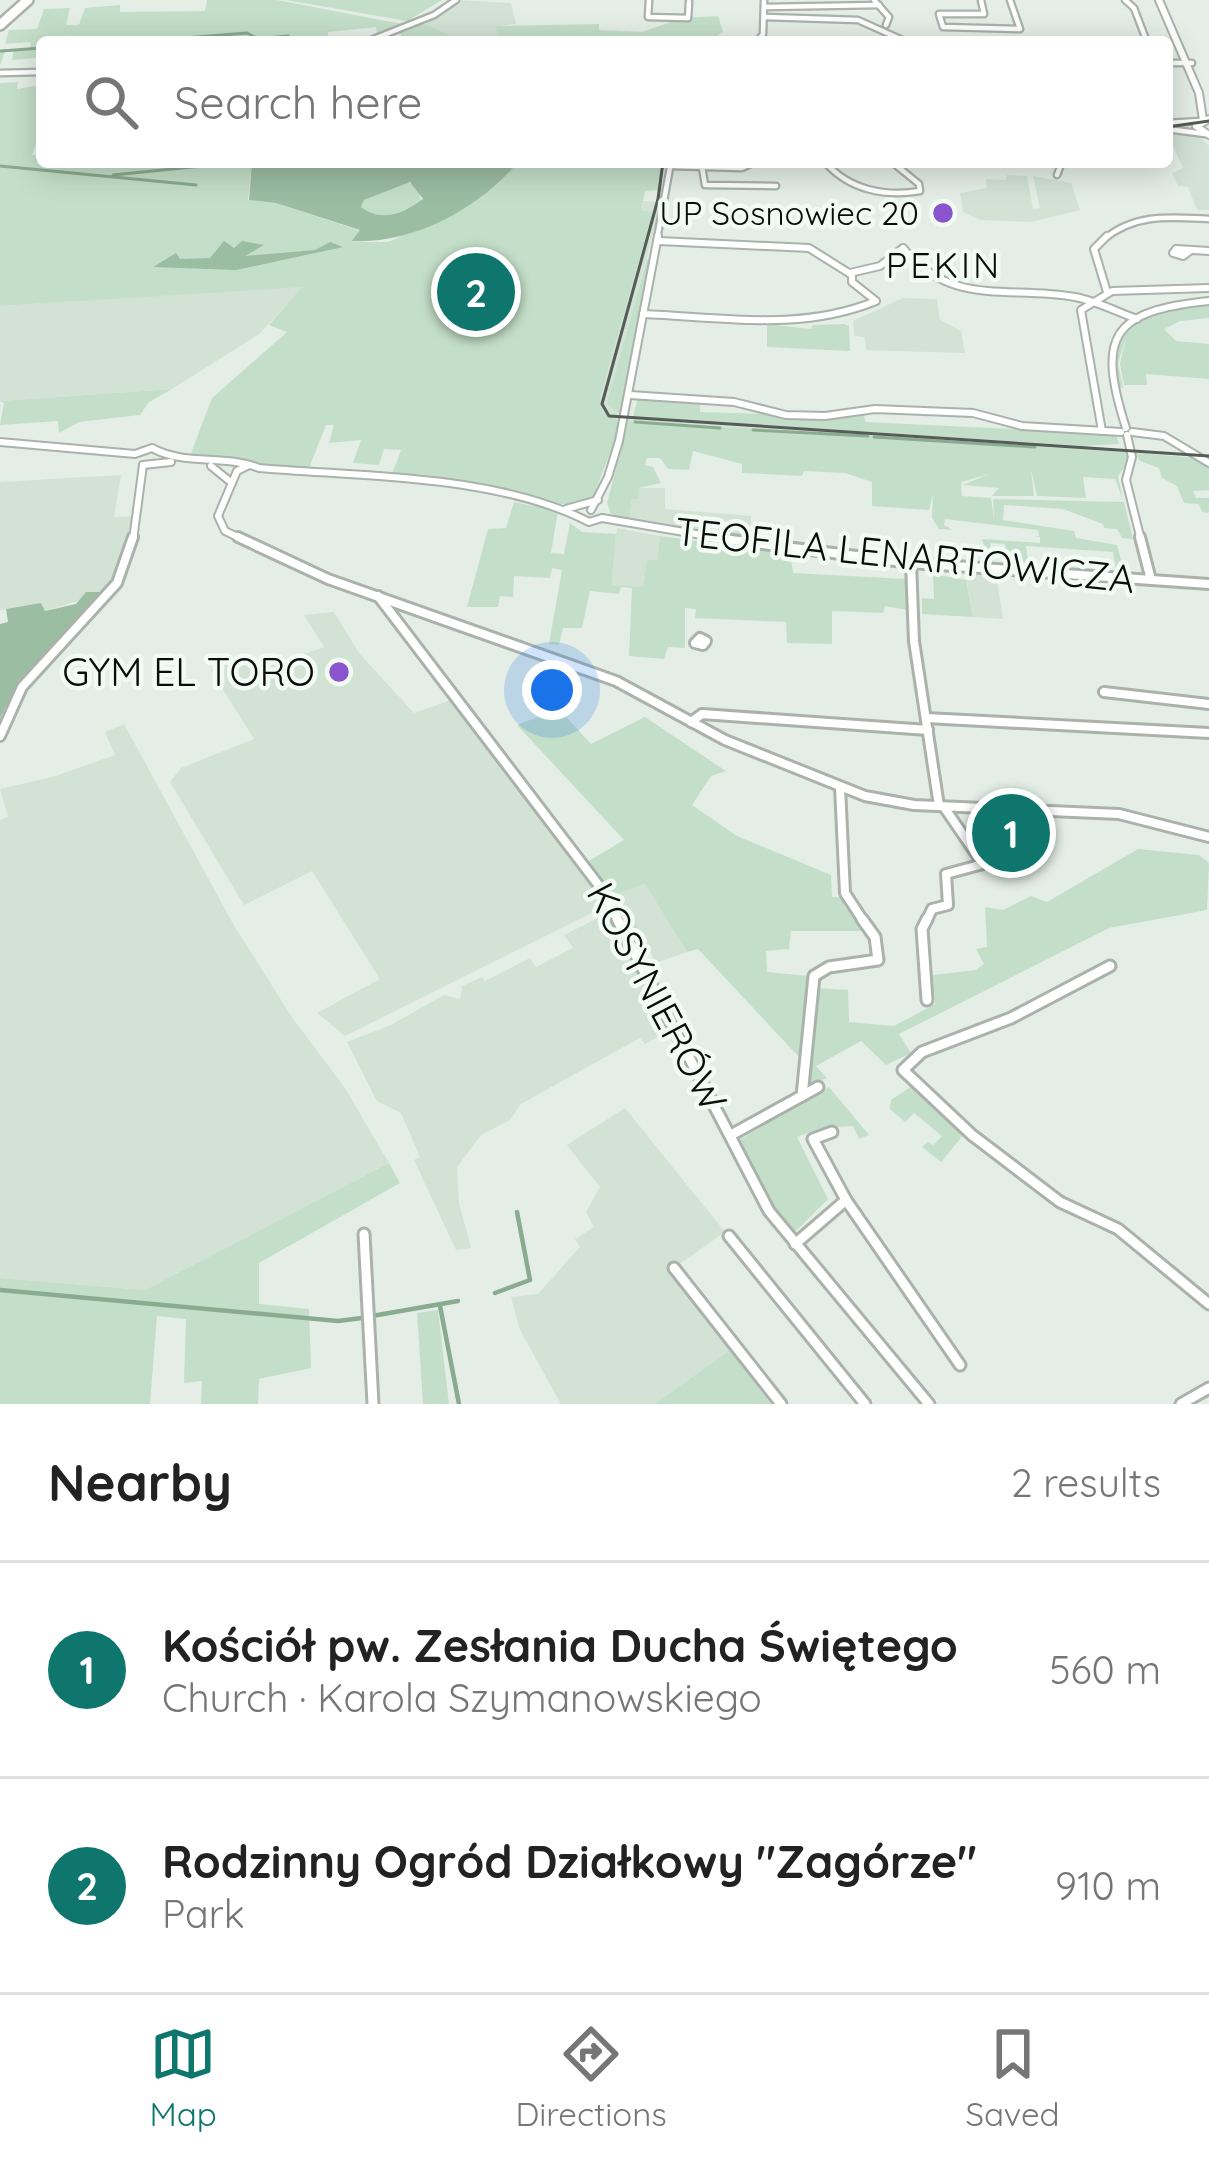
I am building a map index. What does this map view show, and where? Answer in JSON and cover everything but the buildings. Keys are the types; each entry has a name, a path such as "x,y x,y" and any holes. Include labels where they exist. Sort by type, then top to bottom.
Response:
{"highway":[{"path":"0,22 25,0"}],"main road":[{"path":"1162,2 1201,99 1204,120 1196,126 1208,135"},
{"path":"1189,63 1209,100"}],"street":[{"path":"381,36 434,15 456,0"},
{"path":"649,0 648,16 688,18 689,2"},
{"path":"981,0 984,14 939,14 943,27 1020,29 1010,0"},
{"path":"1125,0 1135,8 1145,36"},
{"path":"759,36 765,4 876,3 889,17 886,25"},
{"path":"765,17 862,19 886,25 900,36"},
{"path":"1173,63 1189,63"},
{"path":"0,73 36,72"},
{"path":"1173,125 1204,120"},
{"path":"1173,127 1208,135"},
{"path":"592,513 619,443 669,168"},
{"path":"702,168 705,185 776,186"},
{"path":"828,168 854,184 890,193 920,190 899,168"},
{"path":"1057,175 1059,168"},
{"path":"1107,292 1094,249 1114,225 1149,218 1209,219"},
{"path":"659,241 806,247 852,276"},
{"path":"852,276 880,266 903,248 924,272 955,289 1076,297 1137,319"},
{"path":"1191,250 1209,250"},
{"path":"643,314 805,321 836,318 876,301 852,283 852,276"},
{"path":"1102,431 1080,321 1082,310 1107,292 1209,288"},
{"path":"1151,580 1126,480 1132,457 1109,357 1120,331 1137,319 1158,310 1209,302"},
{"path":"629,395 734,402 786,415 825,416 875,409 973,413 1022,426 1164,436 1209,463"},
{"path":"0,442 134,454 152,448 162,455 234,467"},
{"path":"134,454 134,461 143,465 234,467"},
{"path":"154,463 162,455"},
{"path":"0,736 22,682 123,572 143,465"},
{"path":"211,466 232,483"},
{"path":"234,467 218,516 223,529 317,575 616,681 691,722 840,788 888,802 941,807 1119,814 1209,837"},
{"name":"TEOFILA LENARTOWICZA","path":"234,467 485,492 668,532 911,563 1209,584"},
{"path":"565,509 598,500"},
{"path":"1125,578 1142,565 1145,556"},
{"path":"911,563 914,640 941,807 982,862 946,874 948,905 930,912 922,939 927,1000"},
{"name":"KOSYNIERÓW","path":"377,595 603,891 769,1210 929,1404"},
{"path":"398,622 416,610"},
{"path":"1104,692 1209,704"},
{"path":"691,722 702,714 928,730"},
{"path":"926,718 1209,734"},
{"path":"802,1096 814,976 836,963 875,963 879,938 845,892 837,802 840,788"},
{"path":"1110,966 993,1028 932,1048 907,1061 903,1070 987,1147 1060,1202 1118,1229 1209,1304"},
{"path":"731,1135 818,1088"},
{"path":"832,1132 813,1139 846,1200 887,1250 910,1295 959,1365"},
{"path":"795,1244 846,1200"},
{"path":"364,1234 373,1404"},
{"path":"729,1236 865,1404"},
{"path":"674,1268 781,1404"},
{"path":"1181,1404 1209,1388"}],"shaded area":[{"path":"458,0 511,3 516,24 497,26 498,36 453,36 425,24"},
{"path":"1173,134 1200,137 1209,146 1209,210 1197,210 1188,187 1178,186 1172,173 1183,168"},
{"path":"660,168 666,168 625,340 622,422 601,412 600,397 653,212 641,210 643,201 656,202"},
{"path":"1007,175 1027,176 1033,209 1040,208 1033,176 1071,183 1080,210 1031,222 980,220 963,212 960,193 987,188 986,179 1006,180"},
{"path":"304,286 259,334 172,389 0,401 0,306"},
{"path":"903,298 937,299 940,320 961,331 965,353 866,350 865,337 854,336 853,321"},
{"path":"629,417 1111,451 723,428 628,421"},
{"path":"121,475 114,517 132,516 121,570 107,592 45,611 41,603 0,610 0,482"},
{"path":"639,488 665,488 665,509 751,516 750,540 629,522 632,499"},
{"path":"617,528 660,536 657,560 647,561 643,588 610,585"},
{"path":"965,572 996,574 1003,619 973,617"},
{"path":"334,612 359,653 414,713 451,700 596,892 600,909 345,1036 317,1013 380,979 312,871 244,905 170,782 181,768 254,739 211,670 237,656 253,672 324,647 304,615"},
{"path":"124,724 232,922 291,1016 345,1088 389,1163 145,1290 0,1278 0,820 8,817 0,789 115,755 105,732"},
{"path":"645,884 687,952 656,963 619,893"},
{"path":"604,915 616,918 673,1029 645,1044 640,1038 562,1081 521,1104 510,1120 481,1135 457,1167 459,1203 471,1248 456,1250 414,1160 420,1157 401,1113 377,1101 347,1042 391,1025 444,995 460,999 462,986 482,977 485,981 530,958 536,967 573,948 564,935"},
{"path":"625,1108 725,1232 668,1272 730,1350 654,1404 561,1404 520,1330 511,1297 538,1294 580,1247 575,1239 594,1227 586,1212 600,1187 567,1145"}],"green space":[{"path":"207,0 277,0 407,25 425,24 453,36 401,36 400,32 378,36 376,27 328,32 328,36 36,36 36,58 12,60 14,51 5,51 0,66 0,50 30,48 31,42 5,44 9,30 37,29 44,9 70,8 66,25 79,25 85,8 120,5 120,12 205,11"},
{"path":"286,0 442,0 407,21"},
{"path":"718,16 723,32 716,36 497,36 496,26 599,24 599,30 642,32 682,18"},
{"path":"18,82 17,89 36,86 32,155 36,155 36,168 251,168 248,200 276,203 361,231 354,242 388,242 452,215 511,168 660,168 658,190 645,191 641,210 653,212 600,397 602,412 622,422 593,497 588,503 568,505 391,477 401,450 384,449 379,465 353,463 361,440 329,443 334,425 326,425 309,468 190,456 212,398 287,332 269,325 302,287 0,306 0,83"},
{"path":"252,168 512,168 484,194 443,220 375,241 352,241 360,230 276,203 249,200","holes":["410,182 423,199 408,208 377,214 361,207 364,200"]},
{"path":"405,182 416,185 421,201 384,215 361,207 364,200"},
{"path":"224,241 234,248 242,241 264,245 245,256 315,250 330,242 343,247 236,270 153,267 176,253 180,259 210,258"},
{"path":"647,259 652,264 628,368 624,416 607,404"},
{"path":"1209,304 1209,318 1180,321 1164,329 1176,341 1209,344 1209,379 1146,374 1147,385 1124,385 1120,364 1126,338 1118,363 1123,388 1119,387 1116,364 1127,333 1153,315"},
{"path":"767,324 811,329 813,325 844,324 849,326 850,351 767,347"},
{"path":"172,389 149,402 140,415 79,422 59,433 58,421 0,425 4,403 0,401"},
{"path":"638,397 700,401 700,412 859,417 857,412 900,412 864,413 865,422 1116,434 1119,444 1083,446 633,417"},
{"path":"628,421 1127,452 1129,460 1118,476 1123,500 1115,479 1083,477 1086,498 1037,496 1031,470 1034,496 992,496 999,488 963,485 989,474 961,482 962,496 991,498 994,519 993,499 1124,502 1133,539 1063,509 1004,505 1003,520 1074,531 1076,538 1117,545 1124,572 1117,574 1113,552 1026,546 1029,568 1008,567 1005,544 990,543 992,566 963,564 957,559 980,562 988,557 982,539 1040,543 1040,537 1032,536 1039,536 1038,530 945,519 944,525 953,530 939,529 932,518 933,494 929,510 872,506 872,482 845,473 742,473 742,464 693,451 689,470 668,469 660,458 647,458 645,465 653,467 661,483 639,488 638,499 632,499 629,522 611,514 607,503"},
{"path":"1135,453 1199,458 1209,464 1209,490 1193,491 1196,498 1209,498 1209,513 1202,512 1199,504 1184,503 1177,486"},
{"path":"514,502 558,511 551,553 564,554 570,523 582,532 616,534 611,585 643,587 647,560 657,560 660,536 790,553 793,573 907,579 907,610 885,606 883,613 832,611 832,644 787,643 786,622 695,618 696,609 685,608 685,648 668,647 664,659 629,656 632,588 621,587 619,594 590,591 582,628 563,628 559,645 549,644 562,570 552,568 550,578 514,576 513,597 500,596 498,607 467,607 488,529 506,528"},
{"path":"933,574 966,580 973,617 922,614 922,598 934,599"},
{"path":"86,592 107,592 19,680 0,718 0,624 8,622 6,609 41,603 45,611 76,604"},
{"path":"559,709 591,744 645,717 726,771 711,776 692,805 737,836 831,875 832,897 843,897 845,907 870,931 791,931 789,949 766,951 767,972 808,976 799,1057 698,949 687,952 645,884 619,893 644,938 635,941 587,862 624,840 517,725"},
{"path":"1138,849 1199,855 1209,863 1207,910 1109,928 899,1034 911,1053 886,1065 861,1041 816,1066 827,1078 806,1086 816,988 848,990 849,1022 894,1026 935,1004 933,975 976,970 984,964 976,949 987,947 985,907 1003,910 1031,896 1047,902"},
{"path":"912,1086 964,1134 941,1162 922,1147 942,1136 914,1113 905,1122 890,1109 891,1100"},
{"path":"829,1087 869,1135 859,1139 853,1126 820,1128 797,1137 828,1199 793,1234 775,1211 739,1140"},
{"path":"389,1163 400,1183 259,1263 259,1304 309,1309 311,1368 259,1379 258,1404 201,1404 202,1381 184,1383 186,1319 157,1316 150,1404 0,1404 0,1278 145,1290"},
{"path":"438,1310 449,1404 423,1404 417,1313"},
{"path":"730,1350 771,1404 654,1404"}],"waterway":[{"path":"209,36 252,36"},
{"path":"1,51 36,48"},
{"path":"0,166 196,185"},
{"path":"113,175 182,168"},
{"path":"635,422 720,428"},
{"path":"753,430 868,436"},
{"path":"874,437 1035,447"},
{"path":"495,1293 530,1280 517,1212"},
{"path":"0,1290 338,1321 362,1318"},
{"path":"372,1316 458,1301"},
{"path":"440,1306 459,1404"}],"tram line":[{"path":"1173,126 1209,121"},
{"path":"662,168 658,199 602,404 609,416 1209,456"}],"place":[{"name":"UP Sosnowiec 20","path":"943,213"},
{"name":"Rodzinny Ogród Działkowy \"Zagórze\"","path":"476,292"},
{"name":"GYM EL TORO","path":"339,672"},
{"name":"Kościół pw. Zesłania Ducha Świętego","path":"1011,833"}],"district":[{"name":"PEKIN","path":"944,265"}]}
